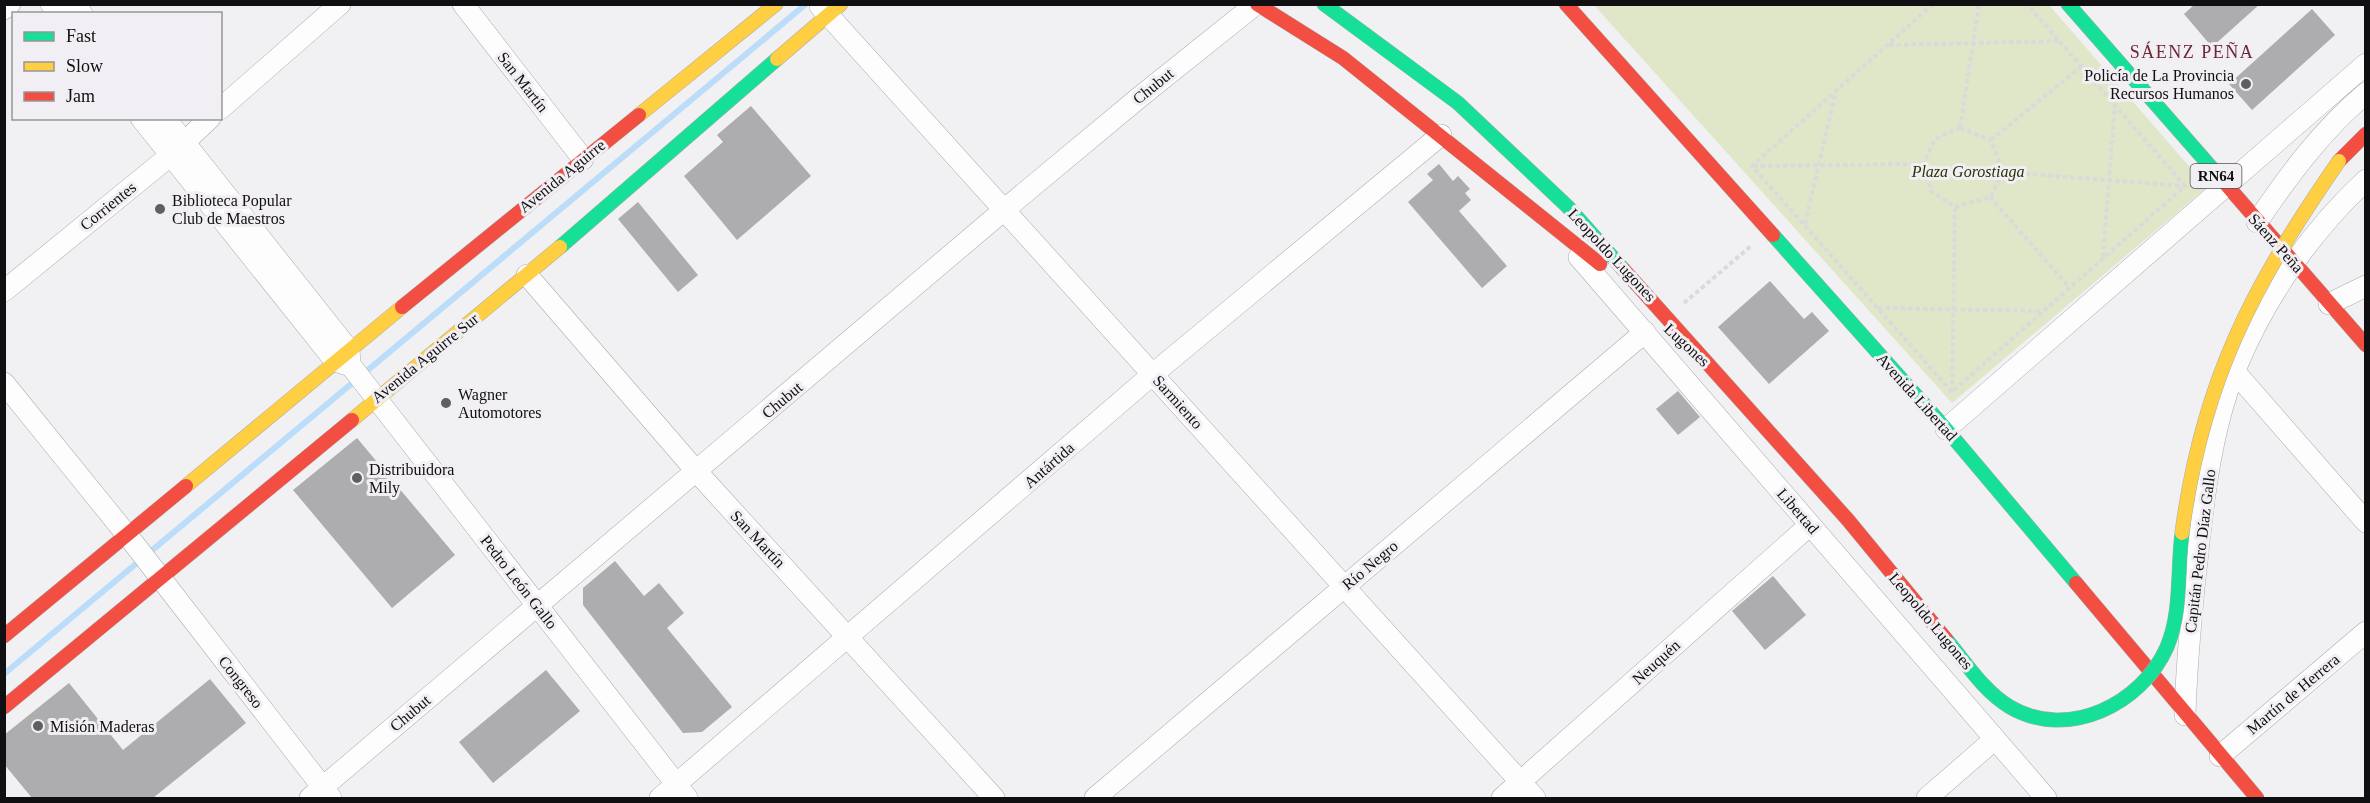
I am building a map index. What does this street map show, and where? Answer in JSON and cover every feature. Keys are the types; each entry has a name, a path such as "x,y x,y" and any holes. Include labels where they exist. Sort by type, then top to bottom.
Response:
{"main road":[{"name":"Avenida Aguirre","path":"345,359 583,159 777,4"},
{"name":"Leopoldo Lugones","path":"1257,4 1343,58 1550,223"},
{"name":"Leopoldo Lugones","path":"1324,4 1458,103 1568,207 1668,316 1848,520 1982,683 2016,710 2042,719 2067,721 2090,716 2130,696 2150,677 2167,646 2177,596 2187,484 2201,430 2221,369 2247,308 2275,255 2339,161 2366,134"},
{"name":"Avenida Libertad","path":"1566,4 1946,429 2257,798"},
{"name":"Sáenz Peña","path":"2068,4 2224,186 2366,345"},
{"name":"Avenida Aguirre Sur","path":"4,707 156,572 373,394 526,275 827,8"},
{"name":"Lugones","path":"1550,223 1606,269 1717,372"},
{"path":"4,636 131,540 345,359"}],"street":[{"path":"4,9 10,4"},
{"path":"222,107 340,4"},
{"name":"San Martín","path":"463,4 583,159"},
{"name":"Chubut","path":"321,795 536,604 697,472 1004,210 1141,96 1257,4"},
{"name":"Sarmiento","path":"827,8 1004,210 1528,791"},
{"path":"1946,429 2366,63"},
{"path":"2257,222 2291,171 2326,130 2366,93"},
{"name":"Pedro León Gallo","path":"143,120 177,149 373,394 682,792"},
{"name":"Pedro León Gallo","path":"166,120 177,149"},
{"name":"Corrientes","path":"4,291 177,149 208,120"},
{"name":"Antártida","path":"660,798 682,792 850,638 1153,374 1441,135"},
{"path":"2330,218 2366,167"},
{"name":"Capitán Pedro Díaz Gallo","path":"2185,715 2187,655 2200,521 2215,436 2235,371 2254,328 2294,262 2330,218 2366,180"},
{"name":"Libertad","path":"1550,223 2046,798"},
{"name":"San Martín","path":"526,275 697,472 994,798"},
{"path":"2330,304 2366,286"},
{"name":"Río Negro","path":"1095,798 1645,332"},
{"path":"2235,371 2366,522"},
{"path":"4,383 131,540"},
{"name":"Neuquén","path":"1502,798 1528,791 1810,525"},
{"name":"Congreso","path":"131,540 321,795"},
{"name":"Martín de Herrera","path":"2220,756 2366,632"},
{"path":"1927,798 1995,739"}],"path":[{"path":"1752,166 1933,4"},
{"path":"1960,128 1979,4"},
{"path":"2027,4 2115,103 2184,186"},
{"path":"1888,45 2060,41"},
{"path":"1991,140 2082,66"},
{"path":"1804,225 1836,91"},
{"path":"2103,257 2115,103"},
{"path":"1960,128 1991,140 2003,172 1990,198 1954,207 1931,191 1923,164 1935,139 1960,128"},
{"path":"1752,166 1923,164"},
{"path":"1752,166 1952,392"},
{"path":"2003,172 2109,178 2184,186"},
{"path":"1952,392 2184,186"},
{"path":"1990,198 2069,287"},
{"path":"1952,392 1954,207"},
{"path":"1668,316 1768,232"},
{"path":"1878,309 2043,311"}],"green space":[{"name":"Plaza Gorostiaga","path":"1594,5 2049,5 2207,187 1952,403"}],"building":[{"path":"2195,4 2260,4 2212,47 2184,14"},
{"path":"2312,9 2335,35 2252,110 2229,84"},
{"path":"751,106 811,176 737,240 684,176 723,142 717,135"},
{"path":"1439,164 1453,181 1458,176 1470,189 1465,193 1471,200 1459,211 1507,266 1482,288 1408,202 1433,180 1427,174"},
{"path":"638,202 698,275 678,292 618,219"},
{"path":"1770,281 1804,319 1812,312 1829,331 1769,384 1718,327"},
{"path":"1678,391 1700,417 1678,435 1656,409"},
{"path":"357,438 455,555 392,608 293,490"},
{"path":"615,561 644,596 659,583 684,613 667,628 732,707 702,732 683,733 583,605 583,588"},
{"path":"1773,576 1806,615 1765,650 1732,611"},
{"path":"546,670 580,711 493,783 459,742"},
{"path":"210,679 246,723 153,798 32,798 4,764 4,735 69,683 123,750"}],"waterway":[{"path":"4,674 806,4"}],"traffic: fast":[{"path":"1324,4 1458,103 1568,207 1623,269"},
{"path":"2068,4 2217,174"},
{"path":"560,247 777,59"},
{"path":"1773,235 1946,429 2076,583"},
{"path":"1950,644 1970,670 2001,701 2032,717 2055,720 2079,718 2101,711 2122,700 2140,685 2155,667 2167,647 2177,605 2182,533"}],"traffic: slow":[{"path":"639,115 776,4"},
{"path":"777,59 841,4"},
{"path":"2182,533 2191,478 2203,428 2236,336 2281,250 2339,161"},
{"path":"352,420 560,247"},
{"path":"186,486 402,307"}],"traffic: jam":[{"path":"1257,4 1343,58 1600,264"},
{"path":"1566,4 1773,235"},
{"path":"402,307 639,115"},
{"path":"2339,161 2366,134"},
{"path":"2217,174 2366,345"},
{"path":"1623,269 1848,520 1950,644"},
{"path":"4,707 352,420"},
{"path":"4,636 186,486"},
{"path":"2076,583 2257,798"}],"place":[{"name":"Policía de La Provincia Recursos Humanos","path":"2246,84"},
{"name":"Biblioteca Popular Club de Maestros","path":"160,209"},
{"name":"Wagner Automotores","path":"446,403"},
{"name":"Distribuidora Mily","path":"357,478"},
{"name":"Misión Maderas","path":"38,726"}],"district":[{"name":"SÁENZ PEÑA","path":"2192,52"}]}
